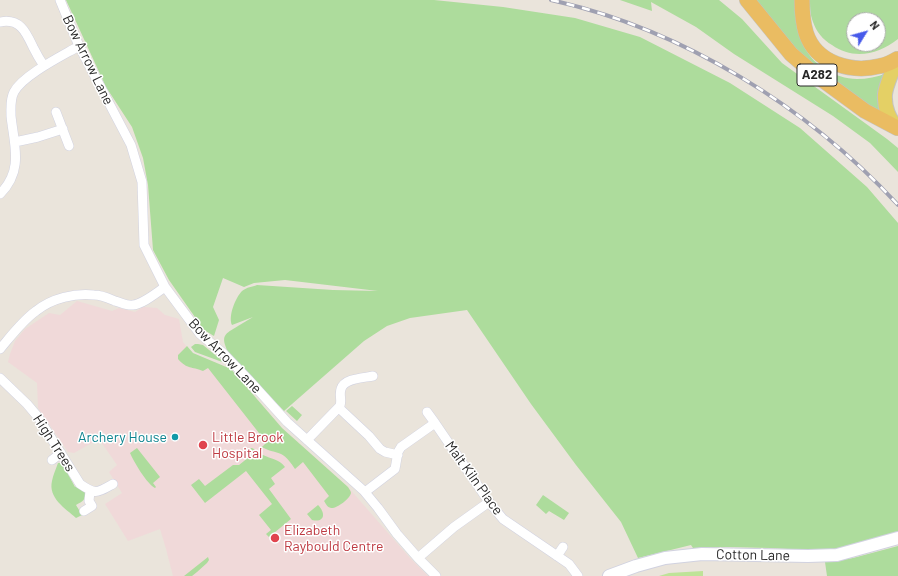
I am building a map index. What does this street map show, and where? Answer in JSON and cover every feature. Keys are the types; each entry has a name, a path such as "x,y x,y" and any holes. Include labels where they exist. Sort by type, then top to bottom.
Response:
{"highway":[{"name":"A282","path":"747,0 791,54 813,73 865,111 898,128"},
{"name":"A282","path":"802,0 802,12 806,34 812,45 822,56 845,67 856,68 881,66 898,59"}],"main road":[{"path":"898,59 890,77 885,94 890,120 898,128"},
{"name":"Cotton Lane","path":"609,576 636,566 666,558 702,554 808,556 837,554 898,538"}],"street":[{"name":"Bow Arrow Lane","path":"60,0 79,46 131,145 142,182 144,245 165,287 200,334 223,353 287,422 365,492 397,534 436,576"},
{"path":"0,22 13,22 23,28 44,66"},
{"path":"0,194 9,183 14,170 16,158 11,112 12,96 19,86 44,66 79,46"},
{"path":"56,112 69,146"},
{"path":"15,142 38,138 63,129"},
{"path":"0,349 21,325 35,312 58,300 79,295 92,295 102,296 133,305 143,302 165,287"},
{"path":"307,440 341,405 342,402 340,391 343,385 354,379 373,376"},
{"name":"High Trees","path":"0,378 38,417 80,484 90,491"},
{"path":"339,408 369,436 380,449 398,455"},
{"name":"Malt Kiln Place","path":"427,412 489,502 503,519 569,564 578,576"},
{"path":"365,492 395,469 399,449 402,446 435,423"},
{"path":"52,460 61,453"},
{"path":"84,511 92,506 89,501 90,491 100,491 113,484"},
{"path":"418,558 454,527 489,502"},
{"path":"557,556 563,547"}],"shaded area":[{"name":"Little Brook Hospital","path":"77,301 112,311 119,308 135,312 143,307 157,308 165,315 179,319 183,342 192,353 231,369 282,428 348,487 409,557 428,576 173,576 160,529 128,541 105,504 122,493 109,472 117,465 99,439 74,453 68,452 38,408 37,383 8,362 15,341 25,329 49,313 60,315"}],"green space":[{"path":"66,0 434,0 503,7 575,18 640,37 730,83 800,128 867,187 898,223 898,533 863,543 824,551 727,547 693,548 691,545 638,558 621,522 576,465 531,404 467,310 410,318 387,326 364,341 284,411 228,352 224,342 224,338 227,333 253,317 232,325 231,317 239,294 246,289 257,285 333,290 378,291 285,280 254,283 244,287 223,278 213,307 219,320 214,336 204,330 169,280 153,250 148,185 143,158 132,127 106,87"},
{"path":"620,0 719,0 742,19 782,63 898,148 898,172 870,143 833,116 734,54 696,27 651,2 652,11"},
{"path":"754,0 797,0 802,42 806,51 817,64 824,69 840,76 857,79 872,78 887,73 881,114 811,64 794,48"},
{"path":"810,0 898,0 898,39 886,46 886,12 846,12 846,52 874,52 865,54 848,53 840,50 823,38 814,25 810,11"},
{"path":"195,344 203,345 225,363 195,352 191,347"},
{"path":"187,346 193,353 231,369 282,428 348,487 351,493 348,498 336,507 328,507 324,501 329,496 303,462 295,469 289,460 283,455 262,447 266,442 208,368 203,371 199,370 184,365 178,359 178,355"},
{"path":"292,406 302,415 297,421 286,411"},
{"path":"137,448 160,477 153,483 156,487 155,488 145,478 130,453"},
{"path":"250,448 278,461 285,467 271,478 275,484 269,489 291,519 269,537 266,534 271,530 259,515 272,504 246,471 205,503 191,485 199,479 205,486 233,465 239,465 254,453"},
{"path":"58,463 63,465 75,487 77,486 85,491 84,500 76,505 82,515 76,518 58,502 51,487"},
{"path":"543,495 569,513 564,520 549,511 546,514 536,505"},
{"path":"318,505 321,508 323,517 320,520 312,520 307,514"},
{"path":"898,546 898,576 827,576 825,562 853,558"},
{"path":"208,557 209,560 207,563 192,576 184,576"},
{"path":"703,571 703,576 659,576 669,573"}],"railway":[{"path":"551,0 600,13 648,30 695,52 740,77 783,105 824,136 863,169 898,205"}],"place":[{"name":"Archery House","path":"175,437"},
{"name":"Little Brook Hospital","path":"203,445"},
{"name":"Elizabeth Raybould Centre","path":"275,538"}]}
